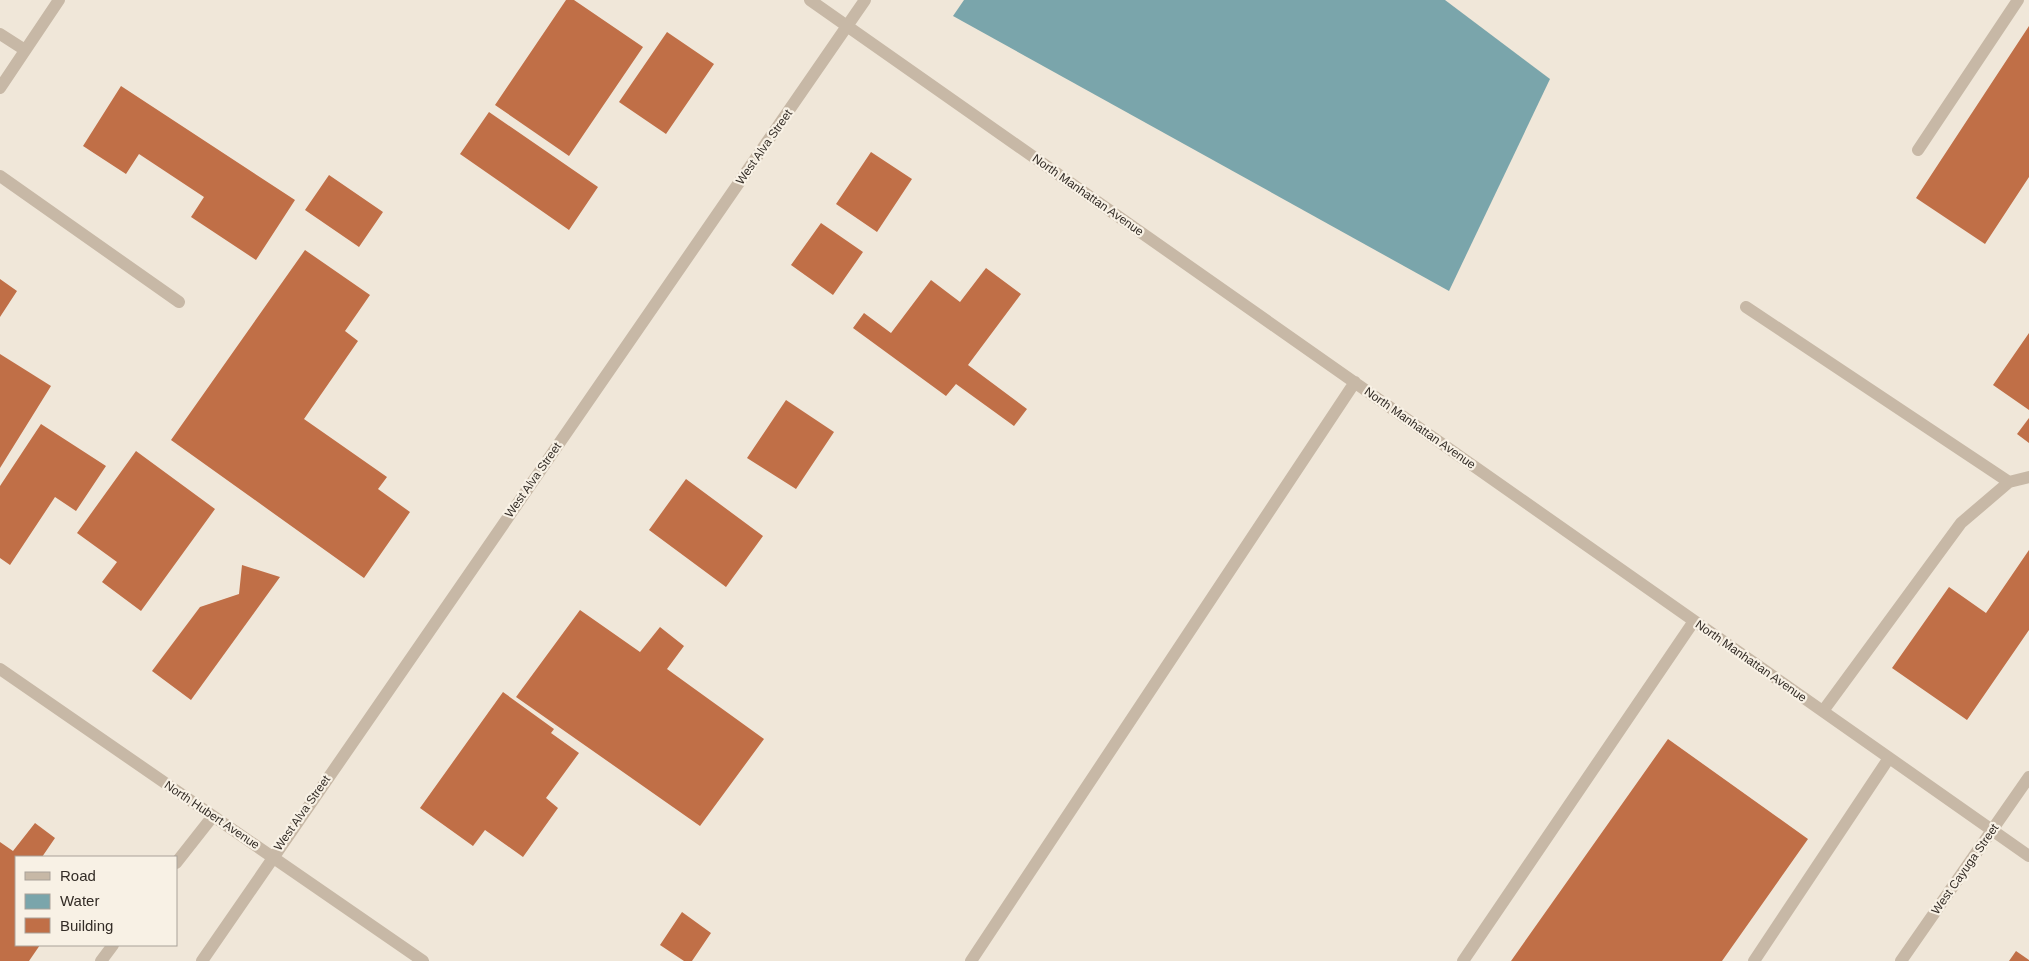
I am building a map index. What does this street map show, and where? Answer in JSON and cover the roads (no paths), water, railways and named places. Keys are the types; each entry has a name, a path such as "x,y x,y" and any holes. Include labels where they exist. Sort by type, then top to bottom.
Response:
{"street":[{"path":"0,88 60,0"},
{"name":"North Manhattan Avenue","path":"810,0 2029,856"},
{"name":"West Alva Street","path":"202,961 272,856 866,0"},
{"path":"1918,150 2018,0"},
{"path":"0,34 26,50"},
{"path":"0,176 179,302"},
{"path":"1746,307 2009,482"},
{"path":"971,961 1354,382"},
{"path":"1823,711 1960,523 2009,482 2029,477"},
{"path":"1463,961 1694,621"},
{"name":"North Hubert Avenue","path":"2,675 272,856 422,961"},
{"path":"1754,961 1890,758"},
{"name":"West Cayuga Street","path":"1901,961 2029,777"},
{"path":"178,861 213,816"},
{"path":"101,961 112,946"}],"water":[{"path":"964,0 1445,0 1550,79 1449,291 953,16"}]}
